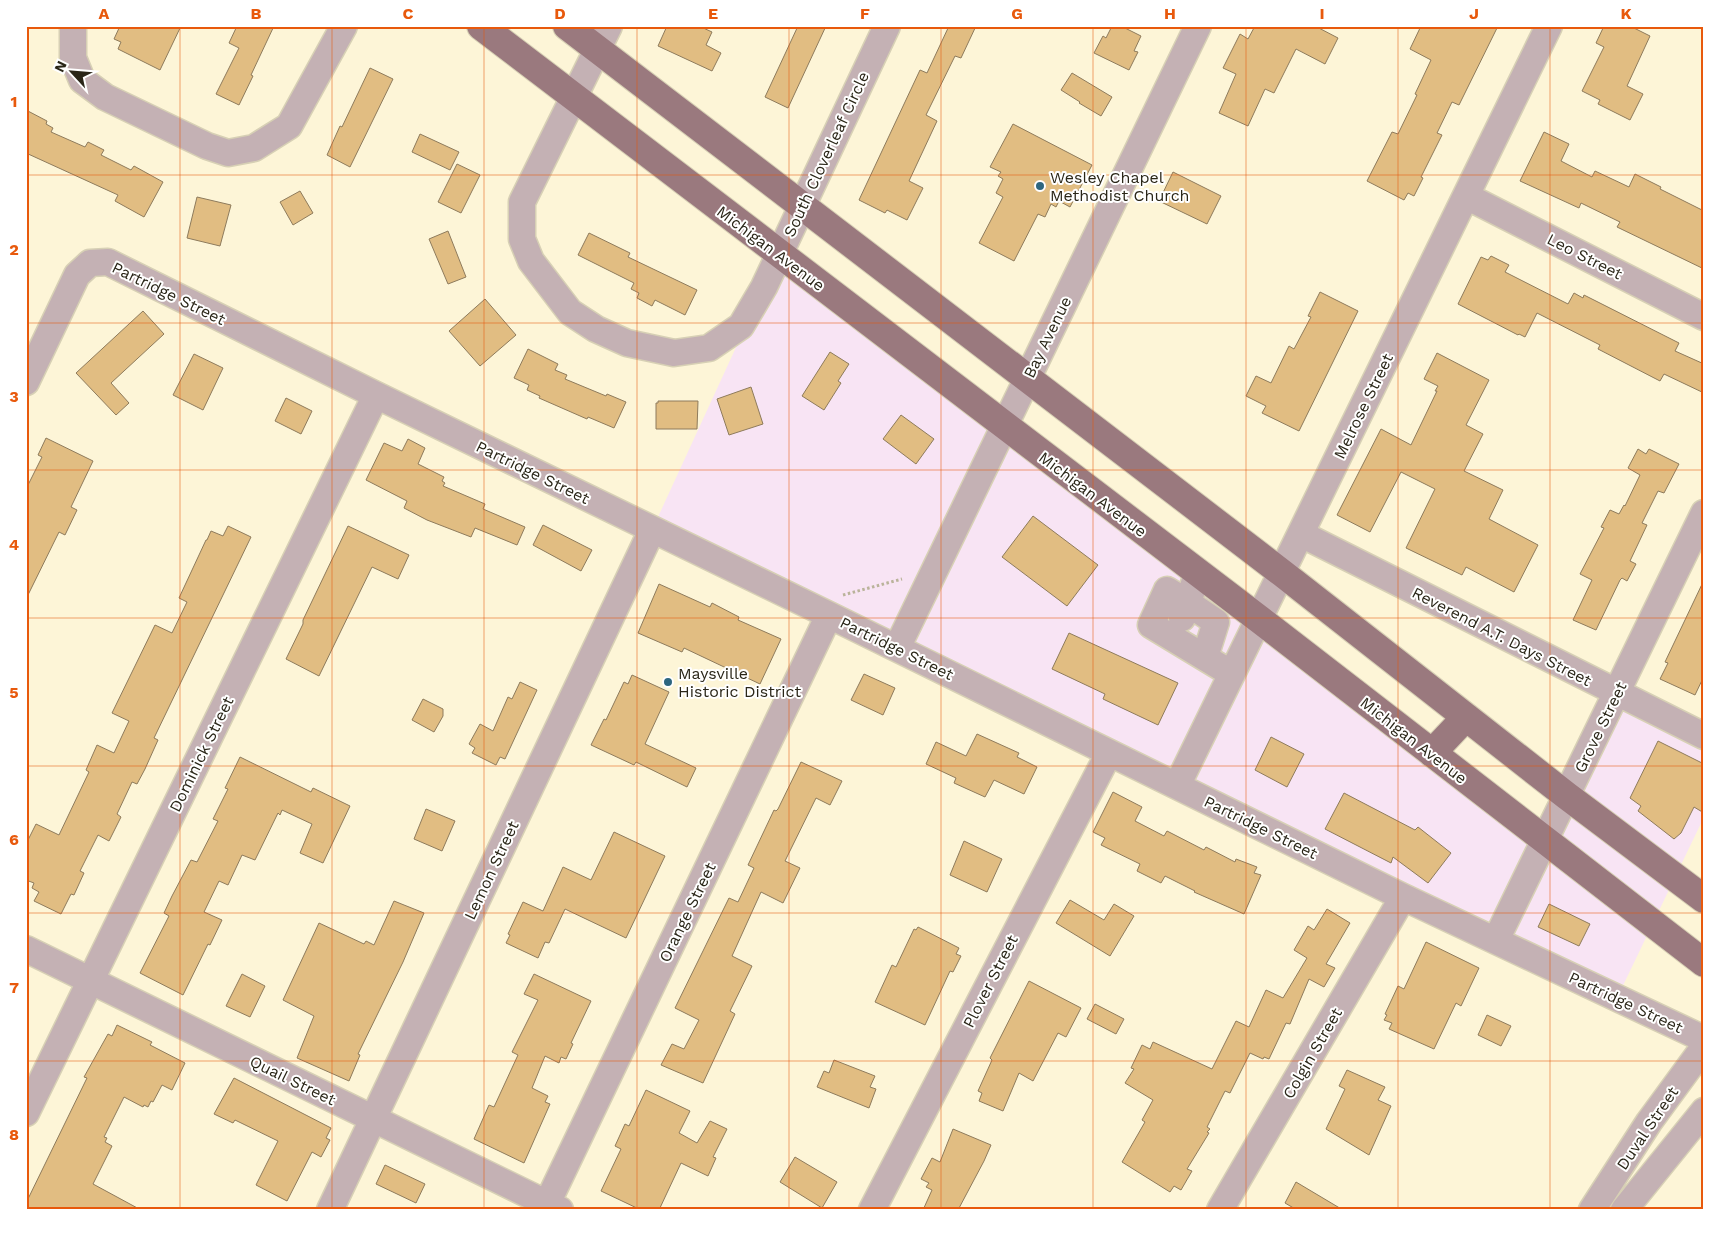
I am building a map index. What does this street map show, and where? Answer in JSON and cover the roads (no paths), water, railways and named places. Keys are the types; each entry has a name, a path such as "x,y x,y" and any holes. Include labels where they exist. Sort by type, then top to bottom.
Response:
{"main road":[{"name":"Michigan Avenue","path":"481,26 1197,574 1259,619 1704,962"},
{"path":"567,26 604,38 802,207 1282,573 1566,796 1704,899"},
{"path":"1432,753 1466,717"}],"street":[{"path":"73,26 73,58 82,80 104,97 207,146 228,153 254,148 289,126 344,26"},
{"name":"South Cloverleaf Circle","path":"604,38 522,202 522,239 531,260 570,312 596,329 626,343 674,353 709,348 741,326 764,287 887,26"},
{"name":"Bay Avenue","path":"897,648 1198,26"},
{"name":"Melrose Street","path":"1177,786 1549,26"},
{"name":"Leo Street","path":"1466,196 1704,317"},
{"name":"Partridge Street","path":"26,382 77,275 90,263 108,262 652,530 835,605 897,648 1403,896 1704,1039"},
{"name":"Dominick Street","path":"26,1112 376,395"},
{"name":"Grove Street","path":"1496,940 1704,513"},
{"name":"Lemon Street","path":"330,1210 652,530"},
{"name":"Reverend A.T. Days Street","path":"1300,534 1704,736"},
{"path":"1188,603 1197,574"},
{"path":"1206,657 1216,622 1167,590 1151,625 1232,674"},
{"name":"Orange Street","path":"550,1208 835,605"},
{"name":"Plover Street","path":"872,1210 1109,753"},
{"name":"Colgin Street","path":"1220,1210 1403,896"},
{"name":"Quail Street","path":"26,949 550,1208"},
{"name":"Duval Street","path":"1592,1210 1649,1122 1704,1047"},
{"name":"Duval Street","path":"1624,1210 1704,1111"}],"place":[{"name":"Wesley Chapel Methodist Church","path":"1040,186"},
{"name":"Maysville Historic District","path":"668,682"}]}
